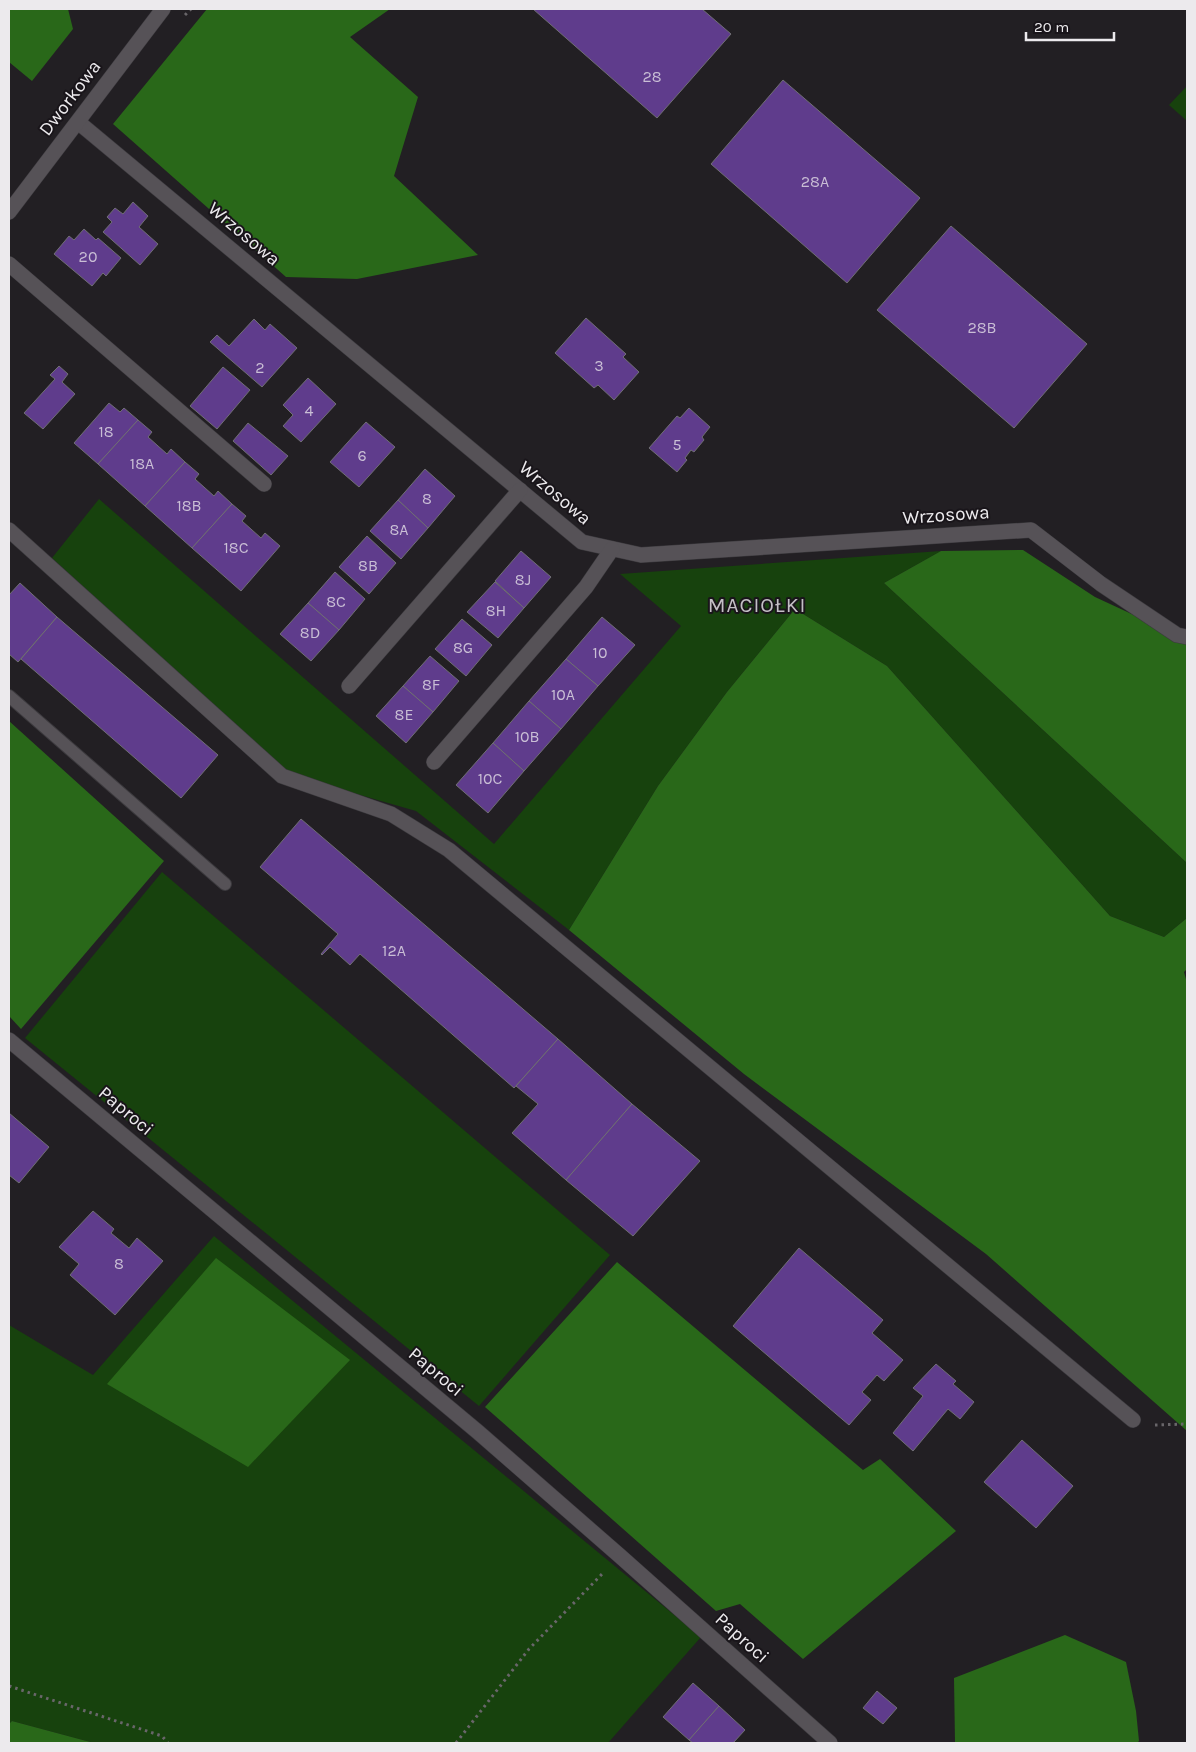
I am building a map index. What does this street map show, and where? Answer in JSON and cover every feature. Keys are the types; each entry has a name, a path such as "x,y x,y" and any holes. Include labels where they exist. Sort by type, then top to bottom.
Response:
{"street":[{"name":"Dworkowa","path":"9,212 163,9"},
{"name":"Wrzosowa","path":"78,122 582,542 641,555 1031,530 1101,584 1177,635 1187,637"},
{"path":"9,264 264,484"},
{"path":"349,686 520,490"},
{"path":"9,530 282,776 390,814 449,850 1133,1420"},
{"path":"434,762 586,587 612,549"},
{"name":"Paproci","path":"9,1040 470,1426 620,1556 830,1743"}],"lane":[{"path":"9,696 225,884"}],"path":[{"path":"1133,1420 1151,1425 1187,1424"},
{"path":"456,1743 529,1649 620,1556"},
{"path":"9,1686 162,1736 168,1743"}],"green space":[{"path":"9,9 68,9 73,29 32,81 9,62"},
{"path":"207,9 390,9 350,37 418,97 394,176 478,255 357,279 286,277 113,124"},
{"path":"1187,86 1187,121 1169,105"},
{"path":"99,499 494,844 681,626 620,574 941,551 884,583 1187,863 1187,918 1164,937 1110,916 887,666 795,609 727,692 658,786 569,930 416,811 287,774 52,558"},
{"path":"1023,550 1095,597 1177,635 1187,637 1187,863 884,583 941,551"},
{"path":"795,609 887,666 1110,916 1164,937 1187,918 1187,969 1184,972 1187,983 1187,1431 986,1254 744,1074 569,930 658,786 727,692"},
{"path":"9,721 164,861 21,1029 9,1016"},
{"path":"162,872 610,1255 479,1406 25,1038"},
{"path":"214,1236 701,1637 608,1743 94,1743 12,1721 9,1724 9,1325 93,1375"},
{"path":"216,1258 350,1360 248,1467 107,1384"},
{"path":"617,1262 863,1470 880,1459 956,1531 803,1659 740,1604 716,1611 485,1407"},
{"path":"1065,1635 1126,1662 1136,1711 1139,1741 1137,1743 955,1743 954,1678"},
{"path":"12,1721 94,1743 9,1743 9,1724"}],"building":[{"path":"533,9 702,9 731,34 657,118"},
{"path":"783,80 920,198 847,283 711,164"},
{"path":"133,202 148,216 139,227 158,244 140,265 103,232 112,222 107,217 115,208 123,214"},
{"path":"951,226 1087,344 1014,428 877,310"},
{"path":"84,229 96,240 98,238 121,258 106,276 103,273 92,286 54,254 69,236 74,240"},
{"path":"586,318 626,354 623,357 639,372 614,400 598,385 594,388 555,353"},
{"path":"254,319 265,330 270,324 297,348 262,387 210,342 217,335 229,346"},
{"path":"59,366 68,374 62,382 75,394 43,429 24,413 55,379 50,375"},
{"path":"223,367 250,390 217,429 190,406"},
{"path":"308,378 336,404 301,442 283,426 293,415 283,405"},
{"path":"109,403 120,412 124,408 138,420 98,464 74,443"},
{"path":"689,408 710,427 702,437 704,440 694,452 691,450 685,458 687,460 677,472 649,448 677,416 680,418"},
{"path":"138,420 152,432 148,437 167,454 171,449 185,462 145,506 98,464"},
{"path":"366,422 395,447 359,487 330,462"},
{"path":"248,423 288,456 271,475 233,441"},
{"path":"185,462 199,474 195,479 214,496 218,491 232,504 192,548 145,506"},
{"path":"425,469 455,496 428,528 398,500"},
{"path":"398,500 428,528 401,559 370,531"},
{"path":"232,504 246,516 242,521 261,538 265,533 280,546 241,591 192,548"},
{"path":"367,536 396,563 369,594 339,567"},
{"path":"521,551 551,577 524,608 495,581"},
{"path":"335,572 365,599 339,630 308,603"},
{"path":"495,582 524,608 498,638 467,612"},
{"path":"20,583 57,617 18,662 9,654 9,595"},
{"path":"308,603 339,630 311,661 280,634"},
{"path":"57,617 218,755 181,798 21,659"},
{"path":"602,617 635,645 598,686 566,659"},
{"path":"462,619 492,645 466,676 435,649"},
{"path":"430,656 459,681 433,712 403,686"},
{"path":"566,659 598,686 561,729 529,701"},
{"path":"403,686 433,712 406,743 376,716"},
{"path":"529,701 561,729 524,771 493,743"},
{"path":"493,743 524,771 488,813 456,785"},
{"path":"301,819 558,1039 514,1088 360,954 350,965 330,947 321,954 338,934 260,867"},
{"path":"558,1039 632,1104 566,1180 512,1133 538,1104 516,1086"},
{"path":"632,1104 700,1161 633,1236 566,1180"},
{"path":"9,1113 49,1147 19,1183 9,1175"},
{"path":"93,1211 114,1229 111,1233 129,1248 137,1238 163,1261 115,1315 70,1275 79,1264 59,1247"},
{"path":"799,1248 883,1320 872,1333 903,1360 884,1381 877,1375 862,1392 871,1400 849,1425 733,1326"},
{"path":"936,1364 956,1381 953,1384 974,1402 960,1419 948,1409 913,1451 893,1433 923,1396 913,1388"},
{"path":"1022,1440 1073,1486 1036,1528 984,1482"},
{"path":"693,1683 719,1706 689,1740 663,1717"},
{"path":"877,1691 897,1708 883,1724 863,1708"},
{"path":"719,1706 745,1730 733,1743 693,1743 689,1740"}],"district":[{"name":"MACIOŁKI","path":"757,605"}]}
